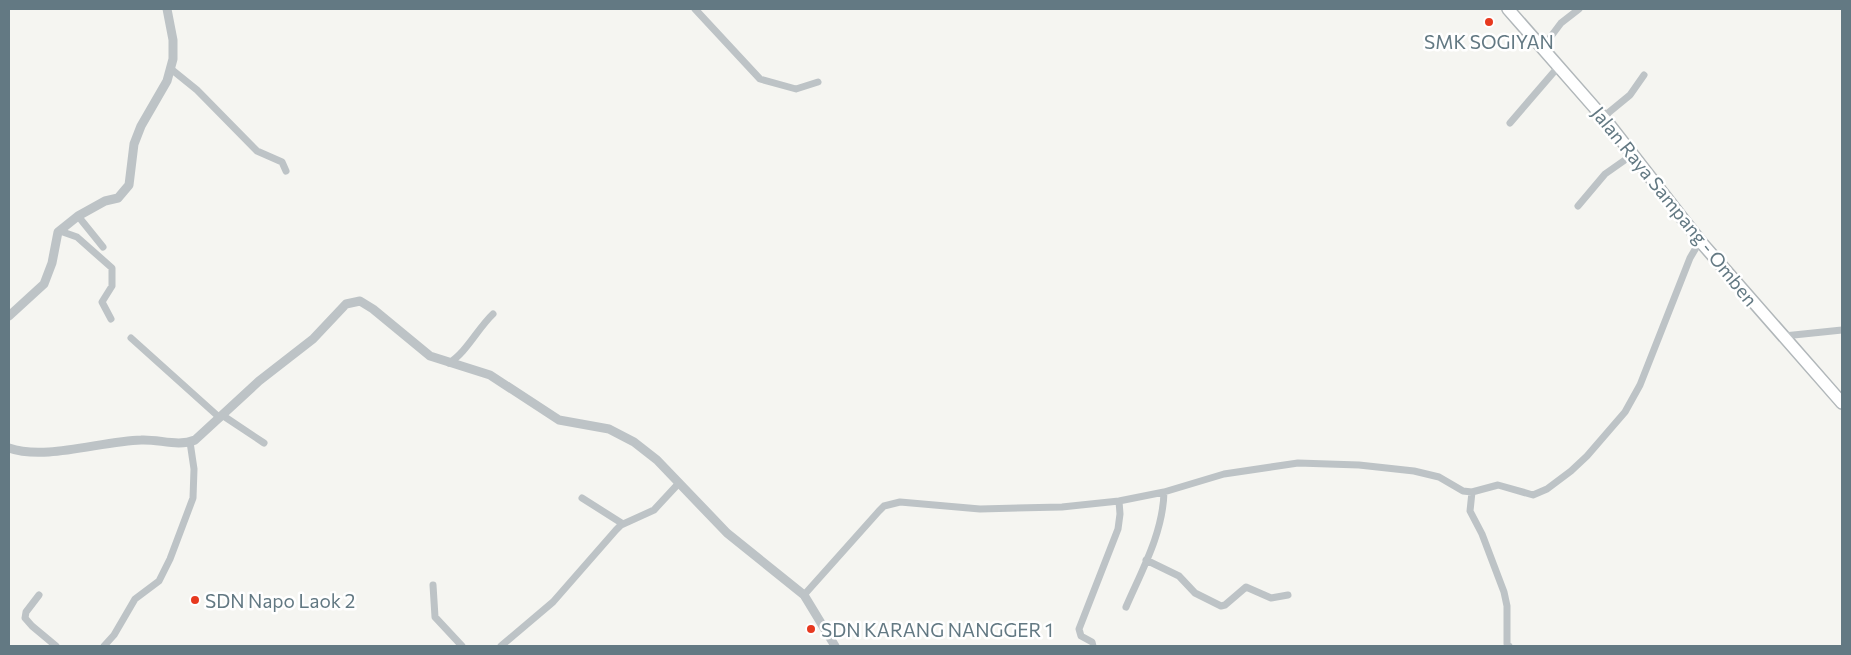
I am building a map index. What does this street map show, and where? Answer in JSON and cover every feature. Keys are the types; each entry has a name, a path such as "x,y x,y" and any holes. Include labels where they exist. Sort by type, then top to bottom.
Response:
{"main road":[{"name":"Jalan Raya Sampang - Omben","path":"1508,9 1559,66 1700,241 1842,402"}],"street":[{"path":"9,316 44,284 52,263 56,237 60,231 78,216 106,201 118,198 126,189 130,180 136,137 160,95 171,69 174,48 167,9"},
{"path":"695,9 760,79 796,89 818,82"},
{"path":"1542,47 1561,23 1579,9"},
{"path":"1510,123 1559,66"},
{"path":"171,69 196,90 257,151 282,162 286,171"},
{"path":"1602,118 1630,94 1644,75"},
{"path":"1578,206 1605,174 1632,155"},
{"path":"78,216 103,247"},
{"path":"60,231 77,237 112,268 112,286 102,302 111,319"},
{"path":"804,595 873,517 884,506 891,503 900,502 980,509 1062,506 1119,501 1164,492 1224,474 1298,463 1359,465 1420,472 1439,477 1455,488 1472,492 1498,485 1533,495 1554,484 1587,456 1625,412 1635,395 1690,258 1700,241"},
{"path":"9,448 30,454 122,440 190,442 202,435 259,381 313,339 346,304 360,301 373,309 423,351 449,363 490,375 559,420 609,429 657,460 727,533 804,595 835,646"},
{"path":"449,363 462,353 478,329 493,314"},
{"path":"1784,336 1842,330"},
{"path":"131,338 221,416 264,443"},
{"path":"104,646 114,635 135,599 159,581 170,559 193,498 194,469 190,442"},
{"path":"503,646 553,602 623,524 654,510 679,484"},
{"path":"1126,607 1159,528 1163,511 1164,492"},
{"path":"1472,492 1470,511 1482,534 1504,592 1507,606 1507,644 1509,646"},
{"path":"582,498 623,524"},
{"path":"1093,646 1092,642 1081,636 1079,629 1118,529 1119,501"},
{"path":"1146,560 1179,576 1195,593 1221,606 1225,605 1246,587 1271,598 1288,595"},
{"path":"433,585 436,617 462,646"},
{"path":"39,595 26,612 25,618 56,646"}],"place":[{"name":"SMK SOGIYAN","path":"1489,22"},
{"name":"SDN Napo Laok 2","path":"195,600"},
{"name":"SDN KARANG NANGGER 1","path":"811,629"}]}
